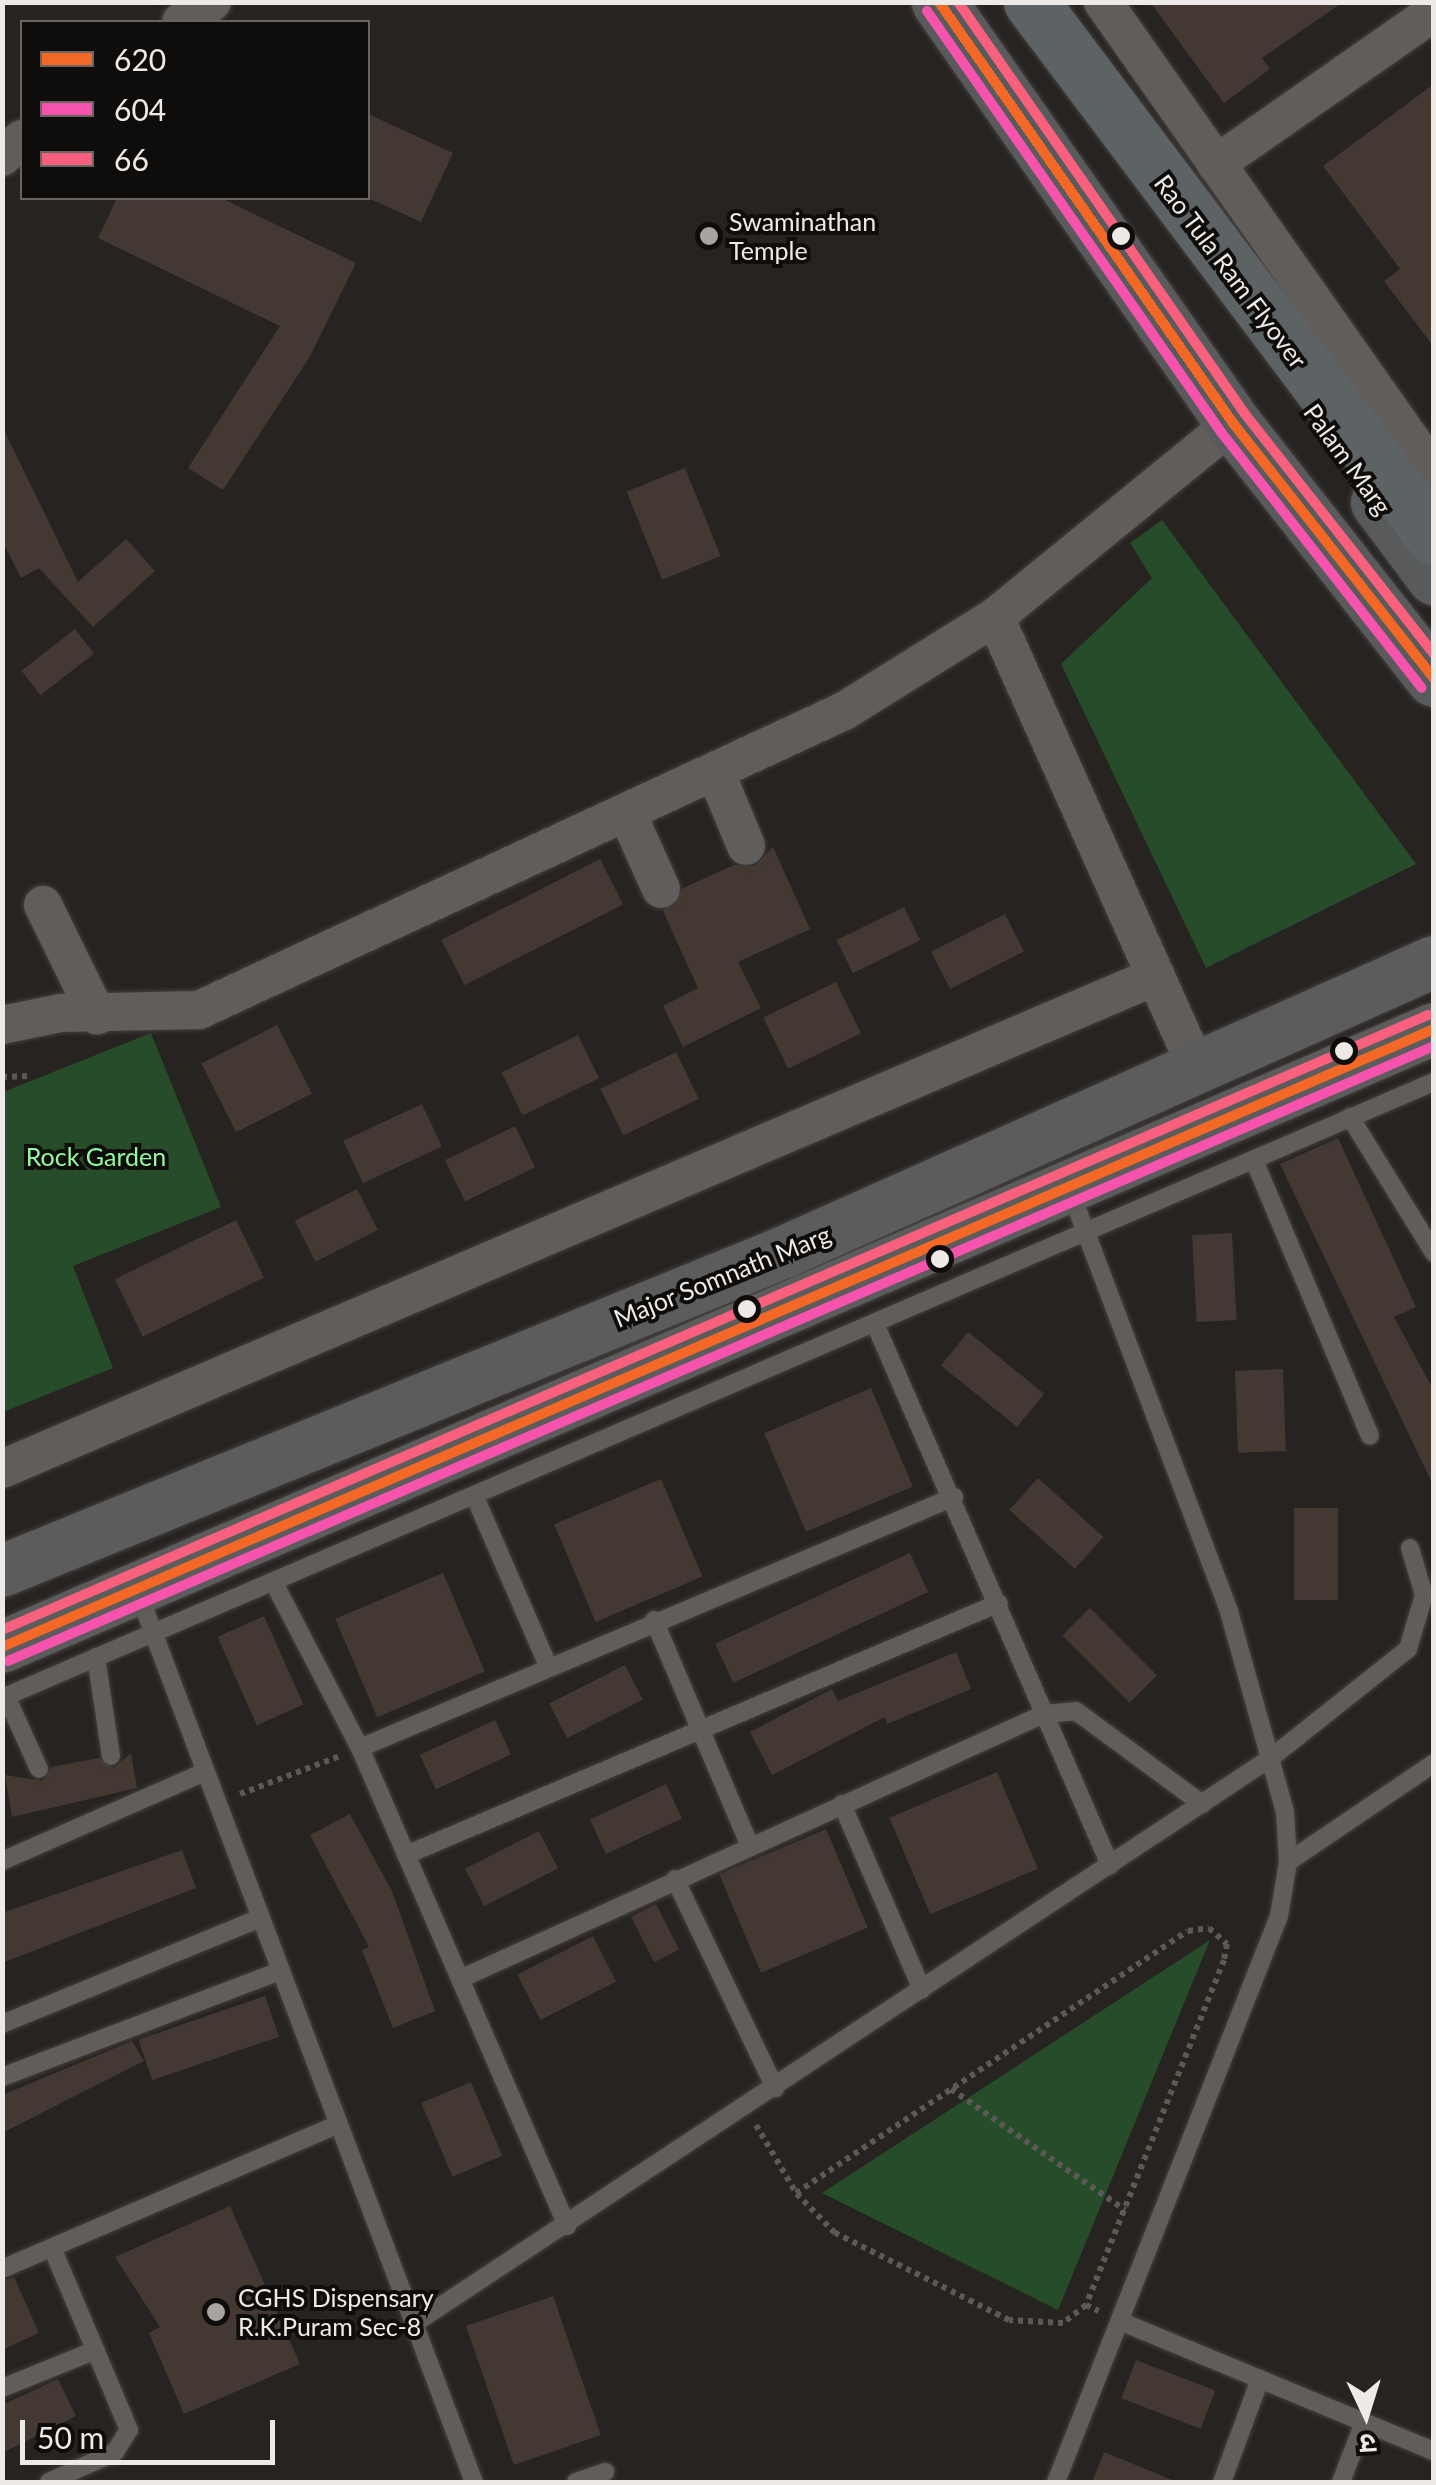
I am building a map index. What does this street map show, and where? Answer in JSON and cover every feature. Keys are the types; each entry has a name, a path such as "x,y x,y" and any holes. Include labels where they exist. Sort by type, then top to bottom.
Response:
{"highway":[{"name":"Rao Tula Ram Flyover","path":"1031,2 1434,538"}],"main road":[{"path":"939,2 1233,423 1434,679"},
{"name":"Palam Marg","path":"1014,2 1434,577"}],"street":[{"path":"184,20 212,2"},
{"path":"1103,2 1434,472"},
{"path":"1216,164 1434,12"},
{"path":"2,1024 198,1010 715,772 900,681 995,617 1233,423"},
{"path":"995,617 1197,1068"},
{"path":"715,772 746,846"},
{"path":"627,812 661,889"},
{"path":"43,906 97,1015"},
{"name":"Major Somnath Marg","path":"2,1571 780,1254 1197,1068 1431,972"},
{"path":"2,1469 1156,976"},
{"path":"4,1680 145,1612 1078,1213 1434,1029"}],"lane":[{"path":"39,1769 4,1680 96,1657 145,1612 274,1583 876,1326 1078,1213 1254,1160 1434,1082"},
{"path":"1350,1117 1434,1253"},
{"path":"1254,1160 1370,1436"},
{"path":"1056,2482 1279,1916 1288,1862 1272,1757 1199,1522 1078,1213"},
{"path":"876,1326 954,1497 1110,1865"},
{"path":"360,1748 654,1620 954,1497"},
{"path":"475,1498 548,1666"},
{"path":"415,2323 568,2226 1272,1757 1408,1648 1424,1596 1410,1548"},
{"path":"274,1583 360,1748 568,2226"},
{"path":"406,1855 999,1603"},
{"path":"145,1612 474,2482"},
{"path":"654,1620 750,1846"},
{"path":"96,1657 112,1756"},
{"path":"460,1979 1044,1714 1076,1711 1202,1804"},
{"path":"1288,1862 1434,1763"},
{"path":"2,1861 205,1772"},
{"path":"842,1804 922,1990"},
{"path":"675,1879 775,2088"},
{"path":"2,2024 260,1918"},
{"path":"2,2077 279,1970"},
{"path":"2,2268 336,2125"},
{"path":"49,2482 128,2438 52,2248"},
{"path":"1122,2322 1434,2451"},
{"path":"2,2388 96,2350"},
{"path":"1222,2482 1260,2379"},
{"path":"1341,2482 1364,2422"},
{"path":"576,2482 605,2472"}],"path":[{"path":"2,1077 28,1076"},
{"path":"216,1803 360,1748"},
{"path":"746,2108 796,2193 835,2234 1009,2320 1062,2323 1086,2305 1211,1999 1226,1944 1220,1932 1188,1931 796,2193"},
{"path":"952,2089 1124,2210"},
{"path":"1086,2305 1122,2322"}],"green space":[{"path":"1162,520 1416,864 1206,968 1061,664 1152,578 1130,543"},
{"name":"Rock Garden","path":"151,1033 221,1207 73,1266 113,1368 3,1412 3,1092"},
{"path":"1210,1940 1058,2310 822,2193"}],"building":[{"path":"1150,2 1343,2 1262,58 1270,69 1224,103"},
{"path":"1434,84 1434,347 1384,281 1400,269 1323,166"},
{"path":"370,115 453,153 421,222 370,199"},
{"path":"116,200 225,200 356,263 309,358 223,490 188,468 280,326 98,238"},
{"path":"2,426 78,582 126,539 155,571 93,627 39,568 21,578 2,540"},
{"path":"685,468 721,556 662,580 627,492"},
{"path":"75,629 94,653 41,695 21,671"},
{"path":"773,847 810,929 738,962 761,1008 683,1047 663,1006 698,988 663,911 683,888 734,865 755,866"},
{"path":"600,859 623,904 465,985 441,940"},
{"path":"904,907 920,940 853,973 837,940"},
{"path":"1005,914 1024,951 950,989 931,952"},
{"path":"836,982 861,1033 788,1069 763,1018"},
{"path":"277,1025 312,1094 236,1132 201,1064"},
{"path":"578,1035 599,1078 523,1115 502,1072"},
{"path":"676,1052 699,1099 623,1136 601,1089"},
{"path":"422,1104 442,1147 363,1183 343,1141"},
{"path":"515,1126 535,1167 465,1202 445,1160"},
{"path":"1338,1138 1416,1307 1394,1317 1434,1391 1434,1487 1280,1164"},
{"path":"357,1189 378,1230 316,1262 295,1221"},
{"path":"236,1220 264,1278 143,1337 115,1279"},
{"path":"1232,1233 1237,1320 1197,1322 1192,1235"},
{"path":"968,1332 1044,1394 1017,1427 941,1365"},
{"path":"1283,1369 1286,1451 1238,1453 1235,1371"},
{"path":"871,1388 913,1486 806,1532 764,1433"},
{"path":"1038,1478 1103,1537 1075,1569 1009,1510"},
{"path":"661,1479 702,1577 596,1622 554,1524"},
{"path":"1294,1508 1338,1508 1338,1600 1294,1600"},
{"path":"910,1553 928,1592 733,1683 715,1644"},
{"path":"443,1573 485,1671 377,1717 335,1619"},
{"path":"1090,1608 1157,1675 1130,1703 1062,1636"},
{"path":"264,1616 303,1705 257,1725 217,1637"},
{"path":"956,1652 971,1689 887,1724 885,1717 772,1775 750,1732 832,1689 838,1701"},
{"path":"625,1665 643,1700 567,1738 549,1704"},
{"path":"495,1720 511,1754 436,1790 420,1755"},
{"path":"131,1753 137,1788 12,1817 5,1775 43,1781 51,1767 99,1758 114,1768"},
{"path":"997,1772 1038,1869 930,1914 889,1818"},
{"path":"666,1784 682,1818 606,1854 590,1819"},
{"path":"350,1814 392,1891 435,2011 393,2028 362,1950 369,1947 310,1835"},
{"path":"826,1829 868,1927 761,1973 719,1874"},
{"path":"539,1831 558,1868 484,1906 465,1869"},
{"path":"182,1850 196,1888 2,1963 2,1913"},
{"path":"656,1904 679,1949 654,1962 631,1917"},
{"path":"593,1936 616,1981 540,2020 517,1975"},
{"path":"265,1996 279,2037 152,2080 138,2040"},
{"path":"132,2041 144,2061 2,2133 2,2095"},
{"path":"471,2082 502,2156 453,2177 421,2103"},
{"path":"230,2206 300,2364 184,2414 149,2333 160,2327 115,2257"},
{"path":"14,2277 39,2333 2,2350 2,2281"},
{"path":"553,2296 601,2435 514,2465 466,2326"},
{"path":"1136,2360 1215,2390 1201,2429 1121,2398"},
{"path":"58,2379 76,2416 2,2453 2,2405"},
{"path":"1104,2452 1177,2482 1092,2482"}],"transit line":[{"name":"620","path":"939,2 1233,423 1434,678"},
{"name":"66","path":"958,2 1245,414 1434,654"},
{"name":"604","path":"927,11 1221,432 1422,688"},
{"name":"66","path":"2,1630 1428,1015"},
{"name":"620","path":"2,1647 1434,1029"},
{"name":"604","path":"8,1661 1434,1046"}],"place":[{"name":"Swaminathan Temple","path":"709,236"},
{"name":"CGHS Dispensary R.K.Puram Sec-8","path":"216,2312"}]}
